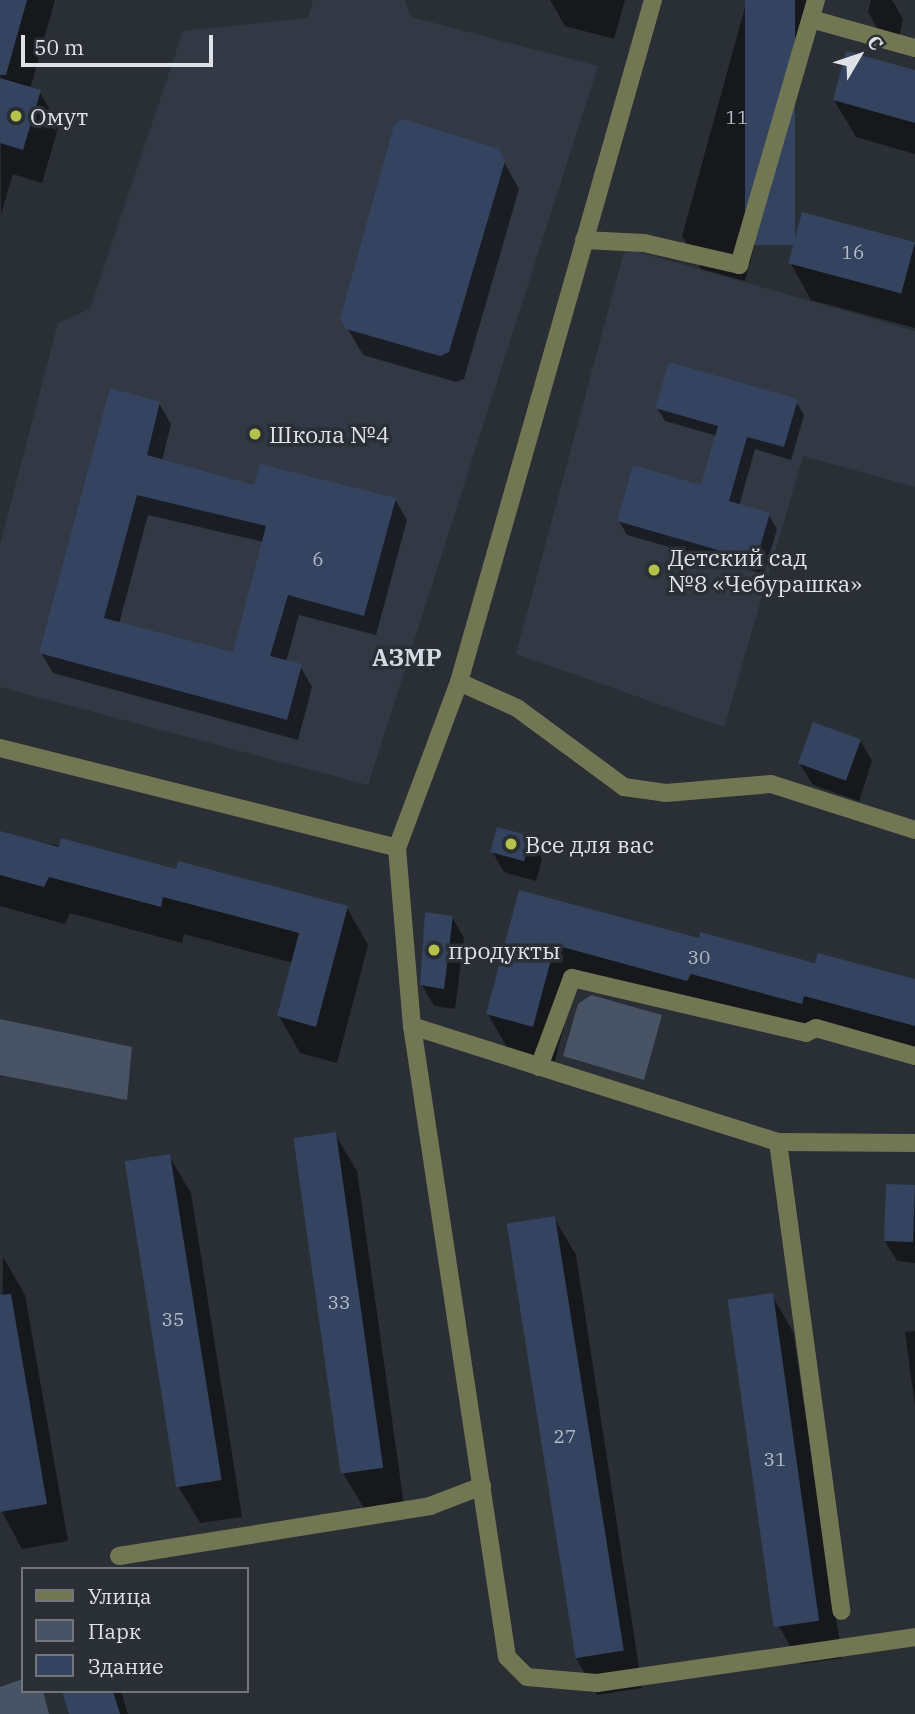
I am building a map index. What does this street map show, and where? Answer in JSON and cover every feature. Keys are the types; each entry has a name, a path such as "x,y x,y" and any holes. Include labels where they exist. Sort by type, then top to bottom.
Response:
{"lane":[{"path":"653,0 459,682 397,848 412,1026 507,1657 527,1677 597,1683 915,1637"},
{"path":"584,240 644,243 739,265 816,0"},
{"path":"811,19 915,48"},
{"path":"459,682 517,708 624,787 666,793 771,784 915,830"},
{"path":"0,748 397,848"},
{"path":"540,1067 572,978 806,1033 816,1028 915,1056"},
{"path":"412,1026 778,1142 915,1143"},
{"path":"778,1142 841,1611"},
{"path":"119,1556 430,1506 482,1486"}],"shaded area":[{"name":"Школа №4","path":"313,0 405,0 411,17 598,66 368,785 0,687 0,544 58,323 90,309 183,31 308,18"},
{"name":"Детский сад №8 «Чебурашка»","path":"625,248 915,331 915,487 803,456 724,727 516,654"}],"green space":[{"path":"591,995 662,1015 644,1080 563,1056 578,1004"},
{"path":"0,1019 132,1047 127,1100 0,1075"},
{"path":"21,1680 21,1693 44,1693 49,1714 0,1714 0,1687"}],"building":[{"path":"0,0 27,0 6,75 0,75"},
{"path":"745,0 795,0 795,245 745,245"},
{"path":"846,51 915,70 915,123 833,100"},
{"name":"Омут","path":"0,78 41,90 23,150 0,143"},
{"path":"403,119 499,149 505,161 449,352 440,356 346,329 340,319 394,125"},
{"path":"802,212 915,242 901,293 788,263"},
{"path":"669,362 798,399 784,447 747,437 729,501 770,513 756,561 617,521 633,465 701,485 718,426 655,408"},
{"path":"110,388 160,402 147,455 254,485 260,464 396,498 364,616 288,595 270,656 302,664 287,720 39,653","holes":["137,495 266,526 233,652 104,618"]},
{"path":"813,722 861,739 846,781 798,763"},
{"name":"Все для вас","path":"497,827 531,836 524,861 490,852"},
{"path":"0,831 59,847 61,838 176,869 178,861 348,906 316,1027 277,1016 299,933 163,897 161,907 49,877 44,887 0,875"},
{"path":"519,890 699,938 700,932 815,963 818,953 915,979 915,1026 804,996 802,1004 691,974 687,981 555,945 533,1027 486,1014"},
{"name":"продукты","path":"425,912 453,916 444,989 420,985"},
{"path":"336,1132 383,1468 341,1474 293,1138"},
{"path":"170,1154 222,1480 176,1487 125,1161"},
{"path":"886,1184 915,1185 913,1242 884,1241"},
{"path":"555,1216 624,1651 575,1658 507,1224"},
{"path":"773,1293 819,1621 774,1627 727,1299"},
{"path":"11,1294 47,1504 0,1512 0,1295"},
{"path":"63,1693 114,1693 120,1714 69,1714"}],"place":[{"name":"Омут","path":"16,116"},
{"name":"Школа №4","path":"255,434"},
{"name":"Детский сад №8 «Чебурашка»","path":"654,570"},
{"name":"Все для вас","path":"511,844"},
{"name":"продукты","path":"434,950"}],"district":[{"name":"АЗМР","path":"407,658"}]}
